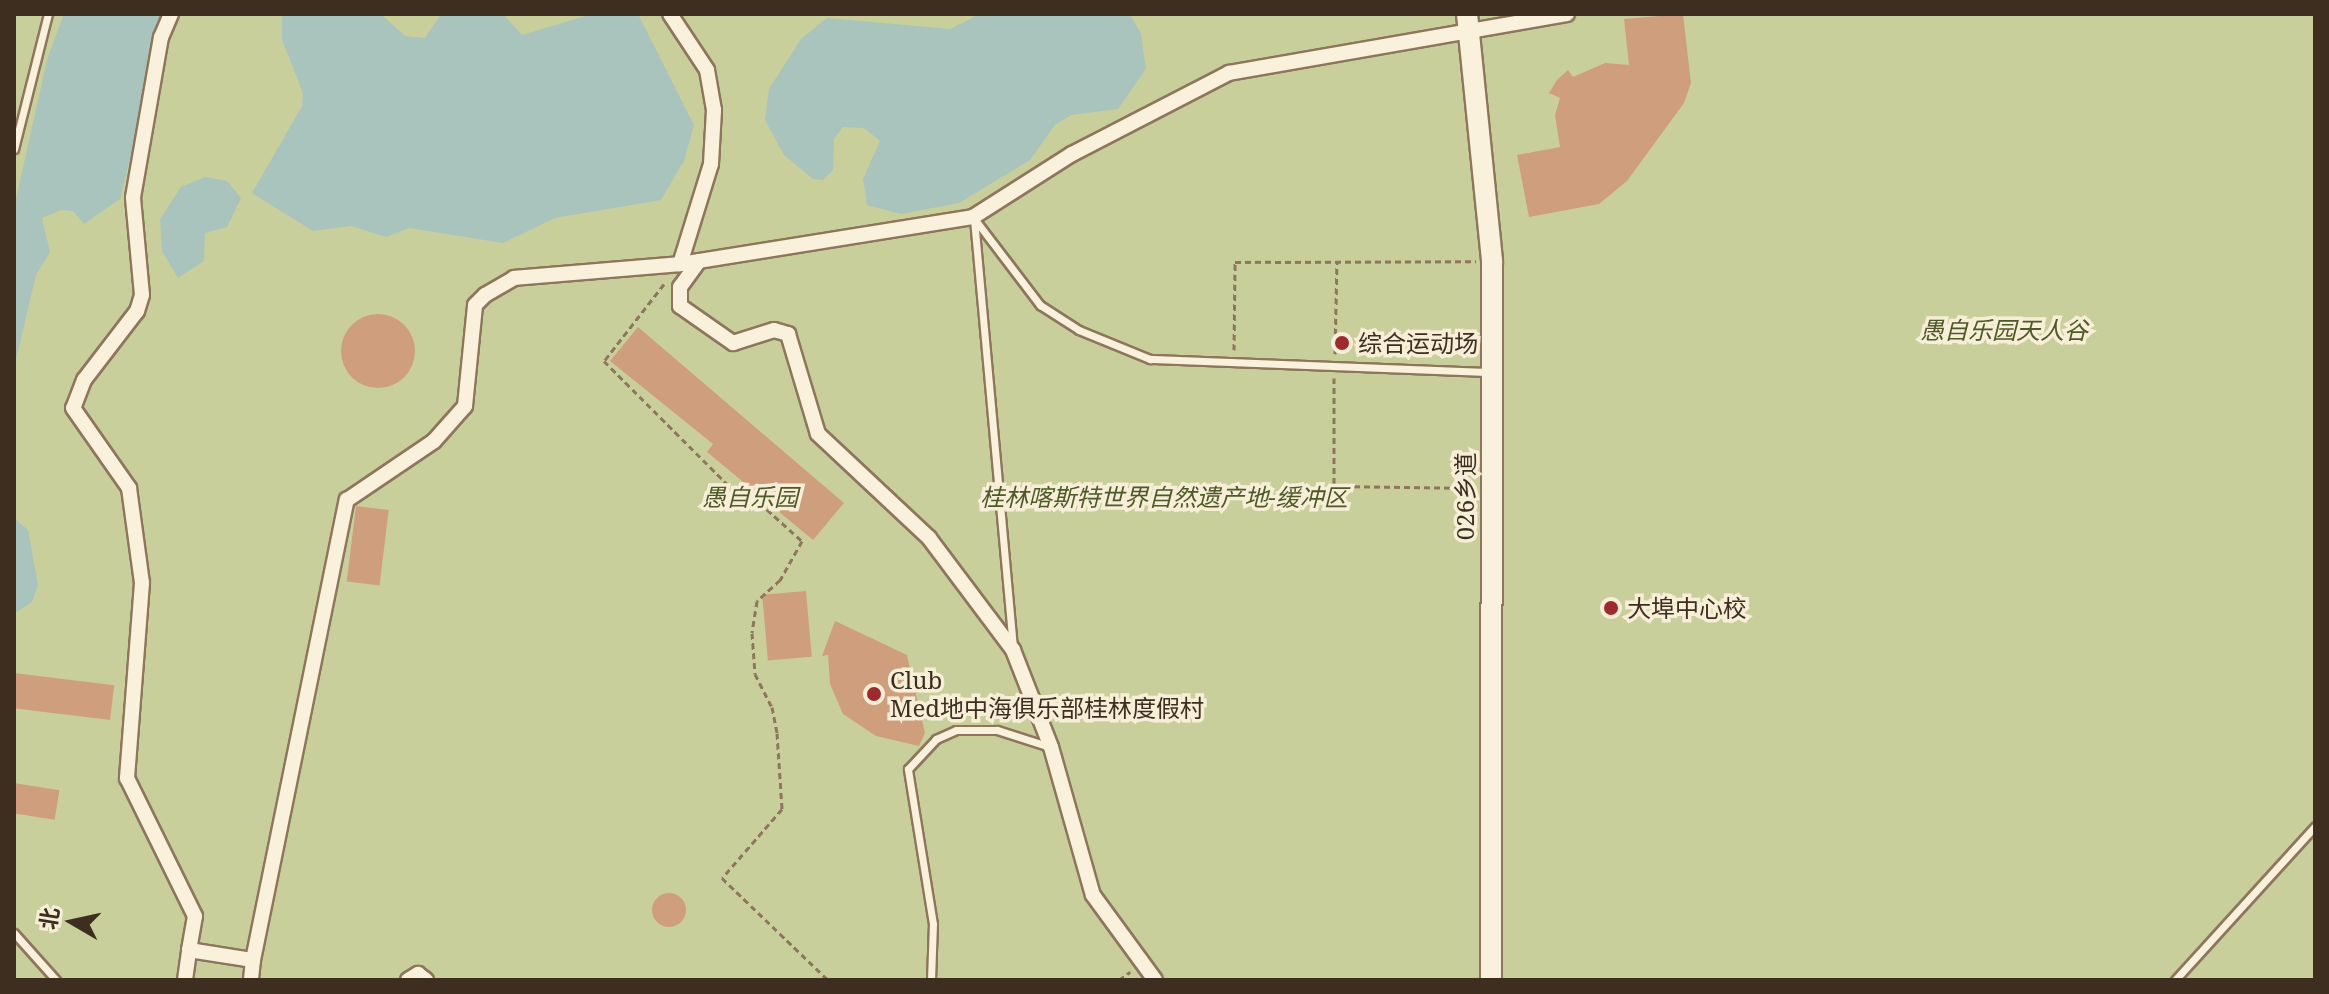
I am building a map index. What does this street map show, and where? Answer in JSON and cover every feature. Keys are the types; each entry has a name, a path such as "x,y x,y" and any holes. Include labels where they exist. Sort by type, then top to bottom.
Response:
{"street":[{"path":"171,14 161,37 153,106 133,198 142,295 137,311 84,380 73,408 129,488 142,583 127,778 195,916 185,980"},
{"path":"670,14 707,70 714,110 711,164 680,264"},
{"path":"251,980 347,500 434,441 465,406 475,305 485,295 514,278 680,264 973,217 1072,154 1229,73 1469,21 1567,14"},
{"name":"026乡道","path":"1469,21 1492,261 1491,980"},
{"path":"699,261 680,287 680,306 735,344 774,330 788,334 818,434 929,538 1013,650 1051,747 1093,895 1155,980"},
{"path":"189,950 253,960"},
{"path":"408,980 418,974 426,980"}],"lane":[{"path":"14,149 48,14"},
{"path":"973,217 1040,305 1079,330 1150,359 1234,365 1491,372"},
{"path":"973,217 1013,650"},
{"path":"931,980 933,924 908,769 936,739 956,730 997,730 1051,747"},
{"path":"2175,980 2315,826"},
{"path":"14,933 56,980"}],"path":[{"path":"1234,365 1235,262 1492,261"},
{"path":"1337,262 1334,486 1492,488"},
{"path":"680,264 604,361 739,496 752,496 802,541 780,580 757,601 752,633 755,674 772,707 777,733 782,809 722,878 828,980"}],"green space":[{"name":"愚自乐园","path":"14,14 2315,14 2315,980 14,980"}],"water":[{"path":"64,14 166,14 120,199 84,224 73,211 61,210 42,218 50,252 36,275 14,368 14,208 48,56"},
{"path":"282,14 381,14 405,36 425,38 441,14 503,14 522,35 592,14 638,14 694,125 684,161 661,200 555,218 503,243 409,228 386,237 351,226 313,231 252,193 302,106 303,93 282,40"},
{"path":"980,14 1130,14 1141,34 1146,69 1118,109 1071,115 1055,125 1030,160 959,203 901,214 867,205 863,179 880,141 864,128 843,127 834,139 833,170 823,180 813,179 784,155 765,120 769,89 801,39 827,18 950,29"},
{"path":"205,177 227,181 241,198 227,227 205,233 204,261 178,278 162,251 160,219 181,187"},
{"path":"14,518 28,530 38,585 32,602 14,614"}],"building":[{"path":"1683,14 1691,83 1684,103 1627,181 1599,204 1529,217 1517,155 1560,147 1555,115 1560,98 1549,93 1557,80 1568,70 1573,77 1605,63 1629,65 1624,19"},
{"path":"378,314 399,320 409,330 415,351 409,372 399,382 378,388 357,382 347,372 341,351 347,330 357,320"},
{"path":"638,327 844,503 813,540 707,452 713,444 610,361"},
{"path":"356,506 389,510 379,585 347,581"},
{"path":"806,591 812,657 768,661 762,595"},
{"name":"Club Med地中海俱乐部桂林度假村","path":"835,621 907,655 925,733 919,746 876,736 843,714 830,684 828,655 822,656"},
{"path":"14,673 114,685 110,720 14,708"},
{"path":"14,783 59,790 55,820 14,813"},
{"path":"669,893 681,898 686,910 681,922 669,927 657,922 652,910 657,898"}],"place":[{"name":"综合运动场","path":"1342,343"},
{"name":"大埠中心校","path":"1611,608"},
{"name":"Club Med地中海俱乐部桂林度假村","path":"874,694"}],"park label":[{"name":"愚自乐园天人谷","path":"2004,330"},
{"name":"桂林喀斯特世界自然遗产地-缓冲区","path":"1164,497"}]}
